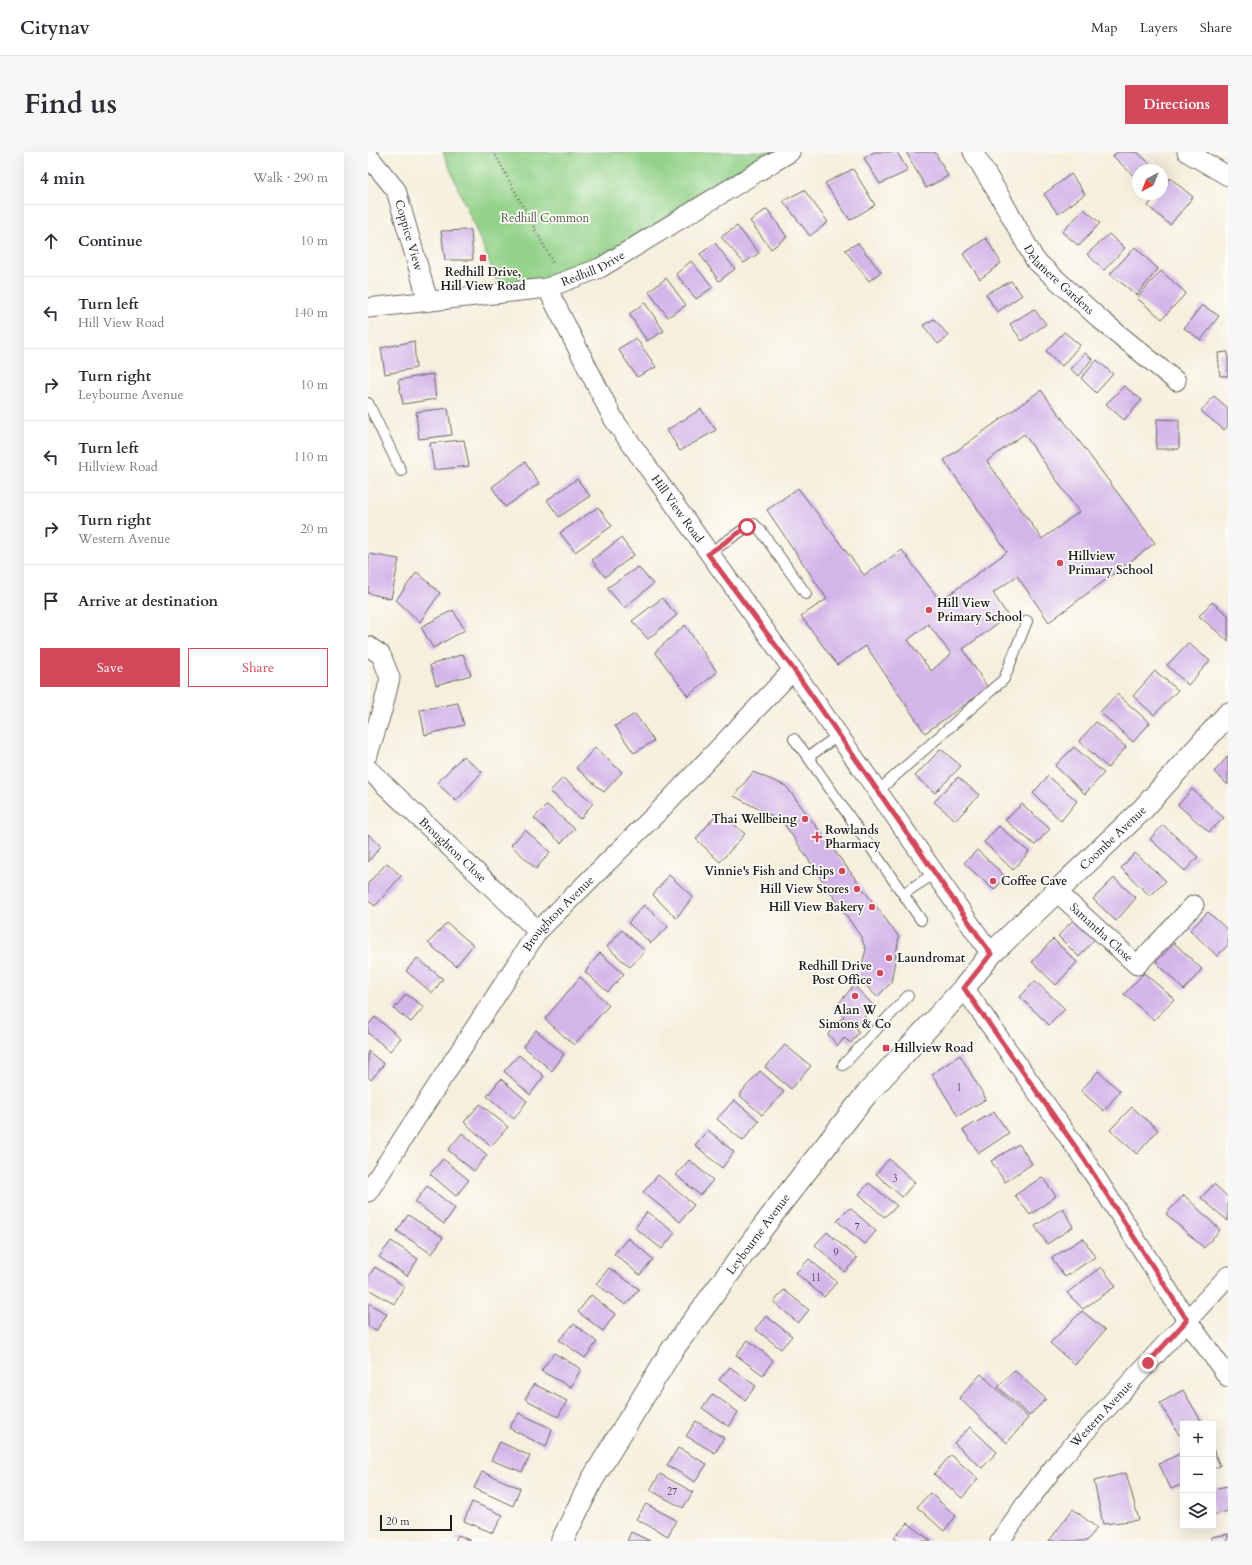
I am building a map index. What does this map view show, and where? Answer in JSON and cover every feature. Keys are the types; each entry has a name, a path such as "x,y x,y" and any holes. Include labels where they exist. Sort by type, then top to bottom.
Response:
{"street":[{"name":"Redhill Drive","path":"368,308 428,300 547,288 600,268 790,152"},
{"name":"Delamere Gardens","path":"973,152 1002,200 1035,260 1101,320 1176,381"},
{"path":"1187,152 1228,176"},
{"name":"Coppice View","path":"368,156 396,190 428,300"},
{"name":"Hill View Road","path":"547,288 614,420 708,554 794,670 991,954"},
{"path":"368,646 381,656 390,678 383,707 368,754"},
{"name":"Broughton Avenue","path":"368,1192 538,931 662,808 794,670"},
{"name":"Coombe Avenue","path":"991,954 1142,810 1228,714"},
{"name":"Broughton Close","path":"368,769 538,931"},
{"name":"Samantha Close","path":"1057,892 1137,965 1194,905"},
{"name":"Leybourne Avenue","path":"562,1541 592,1480 626,1423 672,1350 710,1298 865,1096 964,988 991,954"},
{"path":"964,988 1084,1159 1187,1320 1228,1377"},
{"name":"Western Avenue","path":"1000,1541 1061,1458 1228,1276"}],"lane":[{"path":"368,404 401,471"},
{"path":"708,554 747,527 754,524 762,531 806,594"},
{"path":"878,791 1004,679 1027,621"},
{"path":"808,757 839,735"},
{"path":"794,739 921,920"},
{"path":"903,894 935,873"},
{"path":"843,1065 908,996"}],"path":[{"path":"494,152 553,264"}],"green space":[{"name":"Redhill Common","path":"443,152 790,152 600,268 502,292"}],"building":[{"path":"874,152 897,152 908,171 880,184 864,158"},
{"path":"906,152 935,152 948,176 926,188"},
{"path":"1117,152 1137,152 1151,164 1132,164 1132,174 1113,156"},
{"path":"853,169 875,205 850,220 825,183"},
{"path":"1071,174 1085,194 1058,214 1044,194"},
{"path":"1170,178 1193,197 1170,225 1148,206 1152,200 1168,200 1168,180"},
{"path":"804,190 828,222 810,236 783,201"},
{"path":"767,209 787,237 771,249 750,221"},
{"path":"1084,209 1100,223 1079,246 1062,232"},
{"path":"737,226 759,253 744,263 721,237"},
{"path":"471,230 473,260 445,260 441,231"},
{"path":"1109,234 1125,248 1104,270 1087,254"},
{"path":"986,238 1001,263 980,279 963,254"},
{"path":"715,243 735,269 719,281 700,254"},
{"path":"858,243 881,272 869,281 845,250"},
{"path":"1135,247 1158,269 1137,295 1110,274"},
{"path":"691,261 713,287 696,299 676,274"},
{"path":"1161,271 1186,293 1162,319 1137,298"},
{"path":"666,278 686,305 668,317 649,292"},
{"path":"1011,281 1022,295 997,312 986,294"},
{"path":"645,303 664,331 647,341 629,314"},
{"path":"1202,305 1219,316 1201,340 1184,328"},
{"path":"1034,309 1046,324 1022,341 1010,324"},
{"path":"934,319 949,336 938,344 923,325"},
{"path":"1064,332 1080,345 1062,366 1046,351"},
{"path":"636,338 656,367 637,377 618,349"},
{"path":"414,341 416,368 385,374 381,348"},
{"path":"1228,352 1228,376 1220,376 1218,353"},
{"path":"1085,353 1092,359 1079,376 1070,369"},
{"path":"1097,360 1113,374 1096,393 1081,378"},
{"path":"433,374 436,399 403,404 398,380"},
{"path":"1124,386 1142,400 1124,420 1106,404"},
{"name":"Hillview Primary School","path":"1041,390 1155,543 1049,622 1017,576 993,593 1008,616 963,649 988,688 925,733 866,646 837,665 801,616 827,599 767,510 798,488 864,575 902,550 940,601 1007,552 944,460","holes":["1024,434 1079,512 1042,539 987,461","928,624 951,654 931,671 908,640"]},
{"path":"1214,396 1228,408 1228,426 1224,430 1201,411"},
{"path":"448,408 452,435 419,439 416,412"},
{"path":"701,409 716,430 680,451 667,430"},
{"path":"1157,419 1179,420 1179,449 1156,449"},
{"path":"464,440 469,466 434,470 430,443"},
{"path":"525,462 539,484 505,507 492,487"},
{"path":"577,479 590,496 559,517 547,500"},
{"path":"598,507 612,526 575,552 560,533"},
{"path":"621,538 634,555 605,577 592,560"},
{"path":"369,554 399,559 391,599 368,593"},
{"path":"638,567 653,584 624,608 607,588"},
{"path":"417,572 440,593 420,622 396,600"},
{"path":"662,598 677,615 648,639 632,621"},
{"path":"1212,602 1228,615 1228,641 1199,616"},
{"path":"453,610 465,630 433,648 421,627"},
{"path":"685,625 717,672 688,696 655,652"},
{"path":"1188,643 1210,661 1188,685 1167,665"},
{"path":"463,654 471,675 436,685 430,665"},
{"path":"1155,671 1178,690 1154,715 1133,696"},
{"path":"1117,694 1150,723 1133,742 1100,712"},
{"path":"458,703 464,725 425,735 420,710"},
{"path":"635,714 654,741 634,753 615,726"},
{"path":"1096,722 1126,747 1108,768 1079,741"},
{"path":"1074,747 1104,773 1085,794 1055,766"},
{"path":"595,748 622,772 604,792 576,768"},
{"path":"941,749 961,766 935,793 915,776"},
{"path":"463,756 482,772 456,801 437,783"},
{"path":"1228,756 1228,785 1214,772"},
{"path":"753,772 786,786 899,937 891,983 877,997 858,977 866,950 861,937 783,822 734,796"},
{"path":"1048,776 1077,801 1061,821 1033,793"},
{"path":"958,777 979,795 956,820 934,802"},
{"path":"563,778 593,803 580,819 550,791"},
{"path":"1192,789 1224,818 1209,832 1178,805"},
{"path":"1022,804 1050,829 1035,845 1005,820"},
{"path":"547,805 575,829 561,843 534,818"},
{"path":"719,811 745,834 720,862 696,839"},
{"path":"1163,825 1198,857 1185,871 1150,839"},
{"path":"999,826 1029,852 1013,870 984,842"},
{"path":"525,830 550,852 536,869 511,845"},
{"path":"368,834 381,846 368,862"},
{"path":"977,850 1006,877 994,890 964,863"},
{"path":"1135,853 1166,881 1150,896 1121,868"},
{"path":"387,863 401,876 375,906 368,900 368,883"},
{"path":"669,875 693,897 676,918 653,895"},
{"path":"1114,878 1136,898 1116,921 1093,899"},
{"path":"644,905 668,927 651,943 628,923"},
{"path":"1208,912 1228,930 1228,945 1217,956 1190,930"},
{"path":"1076,917 1097,936 1079,957 1058,936"},
{"path":"447,923 473,945 456,966 428,943"},
{"path":"622,930 645,951 630,967 607,947"},
{"path":"1053,939 1077,962 1056,985 1032,962"},
{"path":"1174,943 1202,969 1184,990 1156,962"},
{"path":"600,953 624,974 608,992 585,972"},
{"path":"417,958 443,979 432,993 406,971"},
{"path":"1144,973 1174,999 1154,1020 1124,994"},
{"path":"580,977 609,1005 574,1045 545,1019"},
{"path":"1035,981 1065,1009 1049,1025 1020,997"},
{"name":"Alan W Simons & Co","path":"854,985 874,1006 855,1027 859,1032 851,1043 844,1038 838,1046 828,1034 844,1016 835,1008"},
{"path":"406,994 424,1007 411,1022 394,1009"},
{"path":"375,1017 401,1038 390,1051 368,1033 368,1025"},
{"path":"536,1030 564,1054 552,1071 523,1046"},
{"path":"785,1045 811,1066 791,1089 765,1067"},
{"path":"368,1051 384,1064 371,1080 368,1077"},
{"path":"519,1055 544,1076 530,1095 504,1071"},
{"path":"960,1055 986,1099 958,1116 932,1074"},
{"path":"760,1071 784,1092 762,1115 739,1095"},
{"path":"1098,1071 1120,1091 1104,1111 1081,1091"},
{"path":"501,1079 527,1101 514,1119 487,1096"},
{"path":"734,1100 759,1121 743,1141 717,1119"},
{"path":"480,1104 508,1127 491,1146 464,1122"},
{"path":"1132,1107 1158,1130 1137,1154 1110,1130"},
{"path":"994,1112 1009,1133 979,1153 963,1130"},
{"path":"708,1130 734,1152 722,1168 695,1145"},
{"path":"462,1133 487,1155 474,1171 448,1150"},
{"path":"1019,1144 1032,1164 1005,1182 991,1161"},
{"path":"443,1159 469,1180 456,1196 430,1174"},
{"path":"889,1159 915,1182 902,1197 876,1174"},
{"path":"689,1160 713,1180 700,1195 676,1175"},
{"path":"658,1175 694,1205 680,1222 643,1192"},
{"path":"1042,1177 1056,1196 1030,1215 1015,1195"},
{"path":"869,1183 897,1206 884,1217 859,1194"},
{"path":"1214,1184 1228,1197 1228,1221 1201,1198"},
{"path":"427,1186 455,1208 444,1224 415,1202"},
{"path":"1184,1195 1220,1230 1204,1248 1166,1214"},
{"path":"850,1208 876,1231 865,1244 837,1221"},
{"path":"1063,1208 1073,1227 1047,1244 1035,1226"},
{"path":"647,1212 675,1233 662,1249 635,1228"},
{"path":"408,1215 443,1237 432,1254 397,1231"},
{"path":"827,1232 857,1258 845,1272 815,1245"},
{"path":"628,1238 653,1259 640,1275 614,1254"},
{"path":"1083,1238 1095,1257 1065,1277 1052,1258"},
{"path":"391,1241 418,1259 407,1276 379,1257"},
{"path":"809,1259 837,1282 824,1297 796,1273"},
{"path":"375,1267 404,1286 394,1304 368,1289 368,1277"},
{"path":"1101,1267 1116,1286 1083,1309 1067,1293"},
{"path":"609,1268 639,1289 626,1305 596,1284"},
{"path":"784,1290 809,1310 798,1323 774,1302"},
{"path":"591,1295 615,1314 603,1331 578,1312"},
{"path":"368,1303 387,1314 376,1331 368,1326"},
{"path":"1082,1311 1105,1330 1075,1365 1050,1343"},
{"path":"766,1316 792,1336 781,1349 755,1329"},
{"path":"574,1324 597,1342 585,1358 559,1340"},
{"path":"748,1340 773,1360 763,1375 736,1355"},
{"path":"554,1353 581,1369 571,1387 541,1371"},
{"path":"730,1367 756,1386 745,1400 719,1380"},
{"path":"1014,1370 1046,1399 1029,1416 998,1387"},
{"path":"981,1374 1028,1418 1007,1443 959,1398"},
{"path":"534,1384 567,1401 558,1417 525,1399"},
{"path":"1183,1390 1201,1421 1180,1421 1179,1435 1160,1403"},
{"path":"713,1394 738,1412 729,1427 702,1408"},
{"path":"519,1413 552,1429 546,1447 509,1428"},
{"path":"696,1421 724,1438 715,1453 686,1436"},
{"path":"970,1427 997,1452 982,1468 954,1443"},
{"path":"500,1442 530,1456 522,1472 491,1460"},
{"path":"678,1448 707,1464 695,1482 667,1465"},
{"path":"1180,1454 1180,1485 1171,1489 1159,1464"},
{"path":"951,1455 978,1479 962,1498 934,1474"},
{"path":"1216,1456 1220,1466 1216,1468"},
{"path":"482,1472 520,1488 513,1506 474,1488"},
{"path":"1126,1473 1139,1520 1103,1524 1094,1481"},
{"path":"660,1474 693,1492 683,1508 650,1490"},
{"path":"1228,1486 1228,1511 1216,1514 1216,1493 1216,1488"},
{"path":"930,1493 956,1516 944,1531 917,1507"},
{"path":"472,1502 503,1515 493,1533 464,1521"},
{"path":"646,1504 676,1520 668,1536 636,1519"},
{"path":"1073,1509 1097,1528 1087,1541 1049,1541"},
{"path":"908,1523 931,1541 899,1541 894,1538"},
{"path":"631,1532 650,1541 627,1541"},
{"path":"1228,1534 1228,1541 1211,1541 1211,1537"},
{"path":"458,1535 471,1541 455,1541"}],"place":[{"name":"Redhill Drive, Hill View Road","path":"483,258"},
{"name":"Hillview Primary School","path":"1060,563"},
{"name":"Hill View Primary School","path":"929,610"},
{"name":"Thai Wellbeing","path":"805,819"},
{"name":"Rowlands Pharmacy","path":"817,837"},
{"name":"Vinnie's Fish and Chips","path":"842,871"},
{"name":"Coffee Cave","path":"993,881"},
{"name":"Hill View Stores","path":"857,889"},
{"name":"Hill View Bakery","path":"872,907"},
{"name":"Laundromat","path":"889,958"},
{"name":"Redhill Drive Post Office","path":"880,973"},
{"name":"Alan W Simons & Co","path":"855,996"},
{"name":"Hillview Road","path":"886,1048"}],"route":[{"path":"747,527 734,538 708,554 794,670 991,954 964,988 1084,1159 1187,1320 1148,1363"}]}
